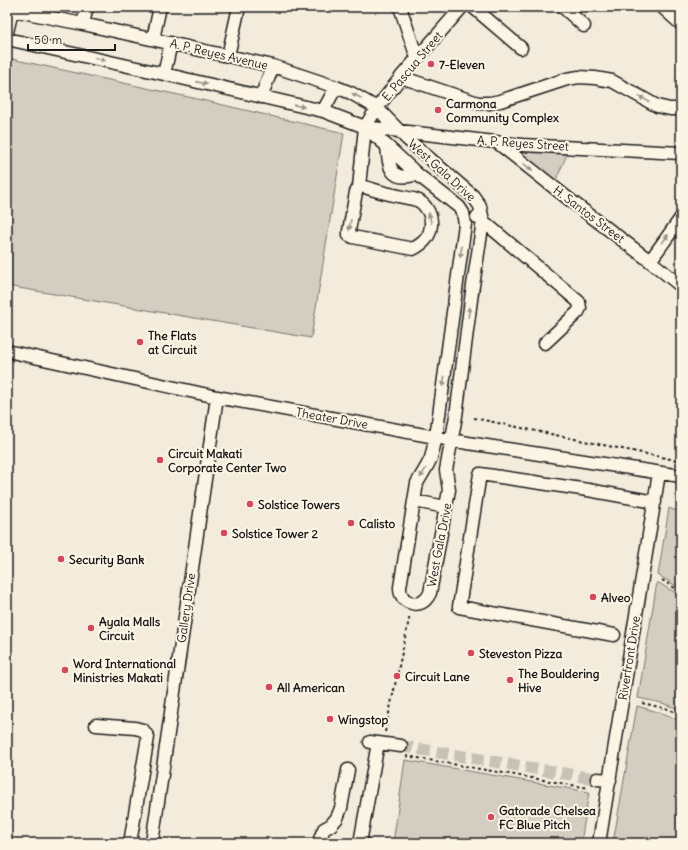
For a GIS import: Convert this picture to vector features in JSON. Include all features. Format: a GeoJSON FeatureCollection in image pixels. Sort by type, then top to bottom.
{"type":"FeatureCollection","features":[{"type":"Feature","properties":{"kind":"street"},"geometry":{"type":"LineString","coordinates":[[83,24],[87,7]]}},
{"type":"Feature","properties":{"kind":"street"},"geometry":{"type":"LineString","coordinates":[[153,39],[160,7]]}},
{"type":"Feature","properties":{"kind":"street"},"geometry":{"type":"LineString","coordinates":[[228,56],[240,7]]}},
{"type":"Feature","properties":{"kind":"street"},"geometry":{"type":"LineString","coordinates":[[400,7],[417,58]]}},
{"type":"Feature","properties":{"kind":"street","name":"E. Pascua Street"},"geometry":{"type":"LineString","coordinates":[[365,127],[377,108],[404,74],[462,7]]}},
{"type":"Feature","properties":{"kind":"street"},"geometry":{"type":"LineString","coordinates":[[473,7],[521,48]]}},
{"type":"Feature","properties":{"kind":"street"},"geometry":{"type":"LineString","coordinates":[[563,7],[584,26]]}},
{"type":"Feature","properties":{"kind":"street"},"geometry":{"type":"LineString","coordinates":[[662,7],[681,24]]}},
{"type":"Feature","properties":{"kind":"street"},"geometry":{"type":"LineString","coordinates":[[7,32],[10,9]]}},
{"type":"Feature","properties":{"kind":"street","name":"A. P. Reyes Avenue"},"geometry":{"type":"LineString","coordinates":[[10,9],[273,66],[351,93],[377,108]]}},
{"type":"Feature","properties":{"kind":"street"},"geometry":{"type":"LineString","coordinates":[[7,38],[323,111],[365,127],[359,187],[356,192],[348,231],[349,235],[413,249],[421,245],[427,238],[431,222],[429,213],[425,206],[418,200],[361,186],[359,187]]}},
{"type":"Feature","properties":{"kind":"street"},"geometry":{"type":"LineString","coordinates":[[164,74],[171,43]]}},
{"type":"Feature","properties":{"kind":"street"},"geometry":{"type":"LineString","coordinates":[[261,97],[273,66]]}},
{"type":"Feature","properties":{"kind":"street"},"geometry":{"type":"LineString","coordinates":[[404,74],[436,89],[478,103],[500,101],[567,79],[579,77],[595,78],[612,81],[657,106],[670,109],[681,109]]}},
{"type":"Feature","properties":{"kind":"street"},"geometry":{"type":"LineString","coordinates":[[323,111],[336,87]]}},
{"type":"Feature","properties":{"kind":"street","name":"West Gala Drive"},"geometry":{"type":"LineString","coordinates":[[365,127],[417,174],[459,207],[463,213],[465,224],[436,437],[431,458],[417,483],[400,587],[401,594],[405,600],[412,604],[419,604],[426,600],[430,593],[449,490],[446,470],[456,416],[466,333],[483,221],[480,206],[472,196],[407,139],[377,108]]}},
{"type":"Feature","properties":{"kind":"street","name":"A. P. Reyes Street"},"geometry":{"type":"LineString","coordinates":[[365,127],[522,145],[681,153]]}},
{"type":"Feature","properties":{"kind":"street","name":"H. Santos Street"},"geometry":{"type":"LineString","coordinates":[[498,143],[681,286]]}},
{"type":"Feature","properties":{"kind":"street"},"geometry":{"type":"LineString","coordinates":[[463,213],[473,215],[483,221],[579,302],[580,308],[578,312],[545,343]]}},
{"type":"Feature","properties":{"kind":"street"},"geometry":{"type":"LineString","coordinates":[[650,261],[681,218]]}},
{"type":"Feature","properties":{"kind":"street"},"geometry":{"type":"LineString","coordinates":[[456,290],[472,292]]}},
{"type":"Feature","properties":{"kind":"street"},"geometry":{"type":"LineString","coordinates":[[450,330],[466,333]]}},
{"type":"Feature","properties":{"kind":"street","name":"Theater Drive"},"geometry":{"type":"LineString","coordinates":[[7,351],[217,397],[452,440],[678,476]]}},
{"type":"Feature","properties":{"kind":"street","name":"Gallery Drive"},"geometry":{"type":"LineString","coordinates":[[152,843],[217,397]]}},
{"type":"Feature","properties":{"kind":"street","name":"Riverfront Drive"},"geometry":{"type":"LineString","coordinates":[[599,843],[659,472]]}},
{"type":"Feature","properties":{"kind":"street"},"geometry":{"type":"LineString","coordinates":[[614,635],[459,607],[480,474],[615,494],[655,502]]}},
{"type":"Feature","properties":{"kind":"street"},"geometry":{"type":"LineString","coordinates":[[414,501],[446,507]]}},
{"type":"Feature","properties":{"kind":"street"},"geometry":{"type":"LineString","coordinates":[[96,725],[144,730],[148,737],[130,843]]}},
{"type":"Feature","properties":{"kind":"street"},"geometry":{"type":"LineString","coordinates":[[360,843],[374,742],[403,751]]}},
{"type":"Feature","properties":{"kind":"street"},"geometry":{"type":"LineString","coordinates":[[319,843],[324,829],[331,826],[337,818],[341,808],[348,770]]}},
{"type":"Feature","properties":{"kind":"street"},"geometry":{"type":"LineString","coordinates":[[595,784],[610,780]]}},
{"type":"Feature","properties":{"kind":"path"},"geometry":{"type":"LineString","coordinates":[[474,418],[680,461],[678,476]]}},
{"type":"Feature","properties":{"kind":"path"},"geometry":{"type":"LineString","coordinates":[[662,580],[681,592]]}},
{"type":"Feature","properties":{"kind":"path"},"geometry":{"type":"LineString","coordinates":[[374,742],[384,736],[412,604]]}},
{"type":"Feature","properties":{"kind":"path"},"geometry":{"type":"LineString","coordinates":[[642,703],[668,709],[681,715]]}},
{"type":"Feature","properties":{"kind":"path"},"geometry":{"type":"LineString","coordinates":[[403,751],[595,784]]}},
{"type":"Feature","properties":{"kind":"shaded area"},"geometry":{"type":"Polygon","coordinates":[[[7,58],[193,98],[344,133],[311,338],[7,286],[7,58]]]}},
{"type":"Feature","properties":{"kind":"shaded area"},"geometry":{"type":"Polygon","coordinates":[[[524,148],[568,152],[556,180],[521,154],[524,148]]]}},
{"type":"Feature","properties":{"kind":"shaded area"},"geometry":{"type":"Polygon","coordinates":[[[669,508],[681,513],[681,589],[658,575],[669,508]]]}},
{"type":"Feature","properties":{"kind":"shaded area"},"geometry":{"type":"Polygon","coordinates":[[[657,582],[681,596],[681,710],[662,703],[638,698],[657,582]]]}},
{"type":"Feature","properties":{"kind":"shaded area"},"geometry":{"type":"Polygon","coordinates":[[[637,706],[665,714],[681,721],[681,843],[613,843],[637,706]]]}},
{"type":"Feature","properties":{"kind":"shaded area","name":"Gatorade Chelsea FC Blue Pitch"},"geometry":{"type":"Polygon","coordinates":[[[405,760],[589,792],[581,843],[393,843],[405,760]]]}},
{"type":"Feature","properties":{"kind":"tunnel"},"geometry":{"type":"LineString","coordinates":[[401,746],[597,779]]}},
{"type":"Feature","properties":{"kind":"place","name":"7-Eleven"},"geometry":{"type":"Point","coordinates":[431,64]}},
{"type":"Feature","properties":{"kind":"place","name":"Carmona Community Complex"},"geometry":{"type":"Point","coordinates":[438,110]}},
{"type":"Feature","properties":{"kind":"place","name":"The Flats at Circuit"},"geometry":{"type":"Point","coordinates":[140,342]}},
{"type":"Feature","properties":{"kind":"place","name":"Circuit Makati Corporate Center Two"},"geometry":{"type":"Point","coordinates":[160,460]}},
{"type":"Feature","properties":{"kind":"place","name":"Solstice Towers"},"geometry":{"type":"Point","coordinates":[250,504]}},
{"type":"Feature","properties":{"kind":"place","name":"Calisto"},"geometry":{"type":"Point","coordinates":[351,523]}},
{"type":"Feature","properties":{"kind":"place","name":"Solstice Tower 2"},"geometry":{"type":"Point","coordinates":[224,533]}},
{"type":"Feature","properties":{"kind":"place","name":"Security Bank"},"geometry":{"type":"Point","coordinates":[61,559]}},
{"type":"Feature","properties":{"kind":"place","name":"Alveo"},"geometry":{"type":"Point","coordinates":[593,597]}},
{"type":"Feature","properties":{"kind":"place","name":"Ayala Malls Circuit"},"geometry":{"type":"Point","coordinates":[91,628]}},
{"type":"Feature","properties":{"kind":"place","name":"Steveston Pizza"},"geometry":{"type":"Point","coordinates":[471,653]}},
{"type":"Feature","properties":{"kind":"place","name":"Word International Ministries Makati"},"geometry":{"type":"Point","coordinates":[65,670]}},
{"type":"Feature","properties":{"kind":"place","name":"Circuit Lane"},"geometry":{"type":"Point","coordinates":[397,676]}},
{"type":"Feature","properties":{"kind":"place","name":"The Bouldering Hive"},"geometry":{"type":"Point","coordinates":[510,680]}},
{"type":"Feature","properties":{"kind":"place","name":"All American"},"geometry":{"type":"Point","coordinates":[269,687]}},
{"type":"Feature","properties":{"kind":"place","name":"Wingstop"},"geometry":{"type":"Point","coordinates":[330,719]}},
{"type":"Feature","properties":{"kind":"place","name":"Gatorade Chelsea FC Blue Pitch"},"geometry":{"type":"Point","coordinates":[491,817]}}]}
